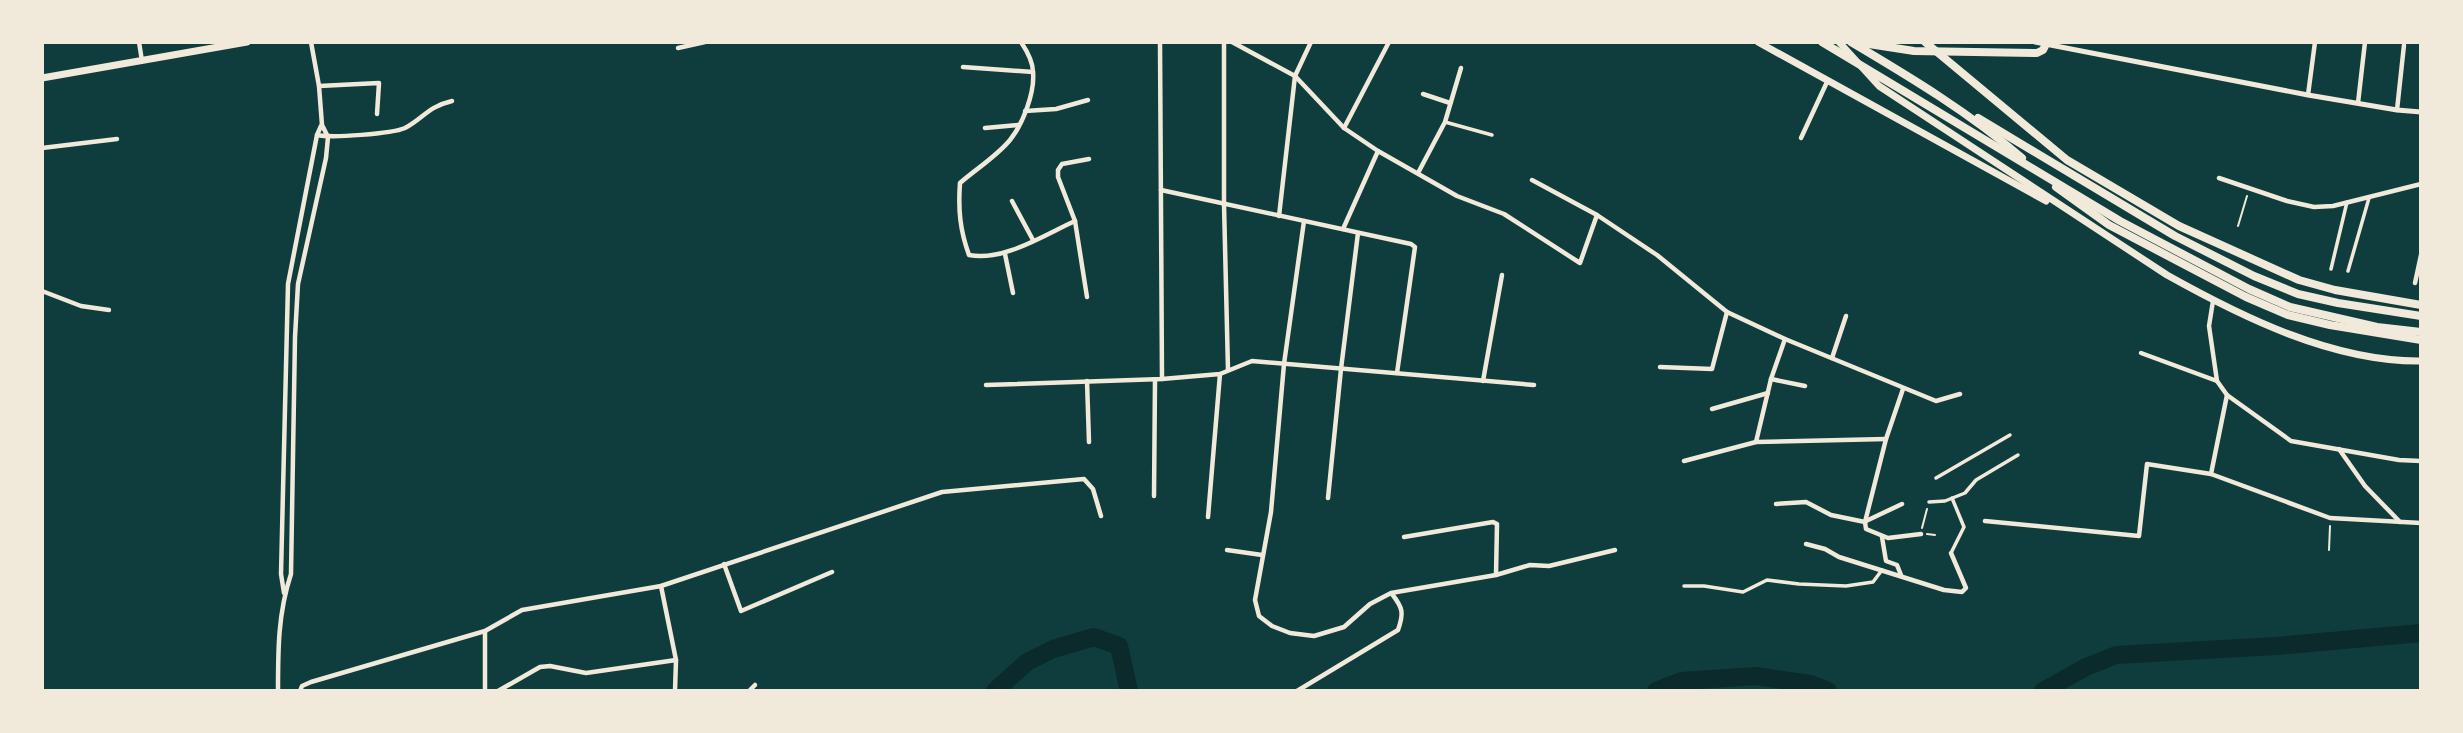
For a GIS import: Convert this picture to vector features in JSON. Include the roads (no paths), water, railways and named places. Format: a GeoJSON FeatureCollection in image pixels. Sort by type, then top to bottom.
{"type":"FeatureCollection","features":[{"type":"Feature","properties":{"kind":"highway"},"geometry":{"type":"LineString","coordinates":[[1822,42],[2120,221],[2249,289],[2290,307],[2377,327],[2421,332]]}},
{"type":"Feature","properties":{"kind":"highway"},"geometry":{"type":"LineString","coordinates":[[1853,42],[1914,51],[2037,53],[2043,50],[2046,44]]}},
{"type":"Feature","properties":{"kind":"highway"},"geometry":{"type":"LineString","coordinates":[[1853,42],[2127,208],[2224,262],[2298,294],[2421,316]]}},
{"type":"Feature","properties":{"kind":"highway"},"geometry":{"type":"LineString","coordinates":[[1853,42],[1978,123],[2070,200],[2164,256],[2288,315],[2421,341]]}},
{"type":"Feature","properties":{"kind":"highway"},"geometry":{"type":"LineString","coordinates":[[1926,43],[2067,160],[2179,226],[2299,280],[2335,290],[2421,305]]}},
{"type":"Feature","properties":{"kind":"main road"},"geometry":{"type":"LineString","coordinates":[[42,78],[247,42]]}},
{"type":"Feature","properties":{"kind":"main road"},"geometry":{"type":"LineString","coordinates":[[1758,42],[2083,220]]}},
{"type":"Feature","properties":{"kind":"main road"},"geometry":{"type":"LineString","coordinates":[[1839,42],[1879,86],[2167,275],[2213,301],[2334,349],[2421,361]]}},
{"type":"Feature","properties":{"kind":"street"},"geometry":{"type":"LineString","coordinates":[[139,42],[142,61]]}},
{"type":"Feature","properties":{"kind":"street"},"geometry":{"type":"LineString","coordinates":[[278,691],[278,630],[284,595],[292,574],[298,284],[326,158],[328,137],[322,125],[312,42]]}},
{"type":"Feature","properties":{"kind":"street"},"geometry":{"type":"LineString","coordinates":[[678,48],[705,42]]}},
{"type":"Feature","properties":{"kind":"street"},"geometry":{"type":"LineString","coordinates":[[1021,42],[1029,54],[1033,72],[1025,111],[1011,139],[960,183],[958,209],[961,234],[969,255],[982,258],[1004,254],[1076,221]]}},
{"type":"Feature","properties":{"kind":"street"},"geometry":{"type":"LineString","coordinates":[[1154,496],[1159,380],[1160,42]]}},
{"type":"Feature","properties":{"kind":"street"},"geometry":{"type":"LineString","coordinates":[[1224,42],[1228,370]]}},
{"type":"Feature","properties":{"kind":"street"},"geometry":{"type":"LineString","coordinates":[[1232,42],[1243,44],[1296,76],[1344,128],[1378,151],[1457,196],[1504,214],[1580,263],[1597,215]]}},
{"type":"Feature","properties":{"kind":"street"},"geometry":{"type":"LineString","coordinates":[[1279,216],[1296,76],[1311,42]]}},
{"type":"Feature","properties":{"kind":"street"},"geometry":{"type":"LineString","coordinates":[[1344,128],[1389,42]]}},
{"type":"Feature","properties":{"kind":"street"},"geometry":{"type":"LineString","coordinates":[[2035,42],[2308,95],[2421,112]]}},
{"type":"Feature","properties":{"kind":"street"},"geometry":{"type":"LineString","coordinates":[[2308,95],[2315,42]]}},
{"type":"Feature","properties":{"kind":"street"},"geometry":{"type":"LineString","coordinates":[[2358,103],[2365,42]]}},
{"type":"Feature","properties":{"kind":"street"},"geometry":{"type":"LineString","coordinates":[[2397,110],[2404,45]]}},
{"type":"Feature","properties":{"kind":"street"},"geometry":{"type":"LineString","coordinates":[[963,67],[1033,72]]}},
{"type":"Feature","properties":{"kind":"street"},"geometry":{"type":"LineString","coordinates":[[1418,173],[1445,121],[1461,68]]}},
{"type":"Feature","properties":{"kind":"street"},"geometry":{"type":"LineString","coordinates":[[1801,138],[1827,82]]}},
{"type":"Feature","properties":{"kind":"street"},"geometry":{"type":"LineString","coordinates":[[319,86],[379,83],[377,114]]}},
{"type":"Feature","properties":{"kind":"street"},"geometry":{"type":"LineString","coordinates":[[1423,94],[1450,103]]}},
{"type":"Feature","properties":{"kind":"street"},"geometry":{"type":"LineString","coordinates":[[1025,111],[1056,109],[1088,100]]}},
{"type":"Feature","properties":{"kind":"street"},"geometry":{"type":"LineString","coordinates":[[317,135],[328,137],[403,129],[435,106],[452,101]]}},
{"type":"Feature","properties":{"kind":"street"},"geometry":{"type":"LineString","coordinates":[[1445,121],[1492,135]]}},
{"type":"Feature","properties":{"kind":"street"},"geometry":{"type":"LineString","coordinates":[[284,595],[281,575],[288,284],[317,135],[322,125]]}},
{"type":"Feature","properties":{"kind":"street"},"geometry":{"type":"LineString","coordinates":[[985,128],[1018,125]]}},
{"type":"Feature","properties":{"kind":"street"},"geometry":{"type":"LineString","coordinates":[[42,148],[117,139]]}},
{"type":"Feature","properties":{"kind":"street"},"geometry":{"type":"LineString","coordinates":[[1343,229],[1378,151]]}},
{"type":"Feature","properties":{"kind":"street"},"geometry":{"type":"LineString","coordinates":[[1087,297],[1076,221],[1058,177],[1058,170],[1062,164],[1089,159]]}},
{"type":"Feature","properties":{"kind":"street"},"geometry":{"type":"LineString","coordinates":[[2220,178],[2314,207],[2421,184]]}},
{"type":"Feature","properties":{"kind":"street"},"geometry":{"type":"LineString","coordinates":[[1532,180],[1597,215],[1657,255],[1727,312],[1785,339],[1937,401],[1960,394]]}},
{"type":"Feature","properties":{"kind":"street"},"geometry":{"type":"LineString","coordinates":[[1161,190],[1415,247],[1397,373]]}},
{"type":"Feature","properties":{"kind":"street"},"geometry":{"type":"LineString","coordinates":[[2348,271],[2370,196]]}},
{"type":"Feature","properties":{"kind":"street"},"geometry":{"type":"LineString","coordinates":[[1012,201],[1033,240]]}},
{"type":"Feature","properties":{"kind":"street"},"geometry":{"type":"LineString","coordinates":[[2331,269],[2347,202]]}},
{"type":"Feature","properties":{"kind":"street"},"geometry":{"type":"LineString","coordinates":[[1304,221],[1284,364],[1271,512],[1255,600],[1259,616],[1272,626],[1290,633],[1314,636],[1344,626],[1370,604],[1391,593],[1496,575],[1530,565],[1549,566],[1615,550]]}},
{"type":"Feature","properties":{"kind":"street"},"geometry":{"type":"LineString","coordinates":[[1328,498],[1359,233]]}},
{"type":"Feature","properties":{"kind":"street"},"geometry":{"type":"LineString","coordinates":[[1004,254],[1013,293]]}},
{"type":"Feature","properties":{"kind":"street"},"geometry":{"type":"LineString","coordinates":[[2415,284],[2421,256]]}},
{"type":"Feature","properties":{"kind":"street"},"geometry":{"type":"LineString","coordinates":[[1483,381],[1502,275]]}},
{"type":"Feature","properties":{"kind":"street"},"geometry":{"type":"LineString","coordinates":[[42,292],[81,306],[109,310]]}},
{"type":"Feature","properties":{"kind":"street"},"geometry":{"type":"LineString","coordinates":[[2213,301],[2209,326],[2217,381],[2227,395],[2291,441],[2421,461]]}},
{"type":"Feature","properties":{"kind":"street"},"geometry":{"type":"LineString","coordinates":[[1660,367],[1712,369],[1727,312]]}},
{"type":"Feature","properties":{"kind":"street"},"geometry":{"type":"LineString","coordinates":[[1832,358],[1846,316]]}},
{"type":"Feature","properties":{"kind":"street"},"geometry":{"type":"LineString","coordinates":[[1756,442],[1771,379],[1785,339]]}},
{"type":"Feature","properties":{"kind":"street"},"geometry":{"type":"LineString","coordinates":[[2141,353],[2217,381]]}},
{"type":"Feature","properties":{"kind":"street"},"geometry":{"type":"LineString","coordinates":[[986,384],[1159,380],[1220,374],[1252,361],[1534,385]]}},
{"type":"Feature","properties":{"kind":"street"},"geometry":{"type":"LineString","coordinates":[[1208,517],[1220,374]]}},
{"type":"Feature","properties":{"kind":"street"},"geometry":{"type":"LineString","coordinates":[[1771,379],[1805,386]]}},
{"type":"Feature","properties":{"kind":"street"},"geometry":{"type":"LineString","coordinates":[[1087,381],[1089,442]]}},
{"type":"Feature","properties":{"kind":"street"},"geometry":{"type":"LineString","coordinates":[[1903,389],[1886,439],[1865,522],[1866,529],[1882,537],[1921,534]]}},
{"type":"Feature","properties":{"kind":"street"},"geometry":{"type":"LineString","coordinates":[[1712,409],[1768,393]]}},
{"type":"Feature","properties":{"kind":"street"},"geometry":{"type":"LineString","coordinates":[[2211,474],[2227,395]]}},
{"type":"Feature","properties":{"kind":"street"},"geometry":{"type":"LineString","coordinates":[[1936,478],[2010,435]]}},
{"type":"Feature","properties":{"kind":"street"},"geometry":{"type":"LineString","coordinates":[[1684,461],[1756,442],[1886,439]]}},
{"type":"Feature","properties":{"kind":"street"},"geometry":{"type":"LineString","coordinates":[[2339,449],[2365,485],[2401,523]]}},
{"type":"Feature","properties":{"kind":"street"},"geometry":{"type":"LineString","coordinates":[[1929,502],[1944,501],[1965,493],[1976,480],[2018,455]]}},
{"type":"Feature","properties":{"kind":"street"},"geometry":{"type":"LineString","coordinates":[[1985,521],[2138,536],[2147,464],[2211,474],[2330,518],[2421,523]]}},
{"type":"Feature","properties":{"kind":"street"},"geometry":{"type":"LineString","coordinates":[[300,691],[302,686],[312,682],[485,631],[522,610],[661,586],[942,492],[1084,479],[1093,489],[1101,516]]}},
{"type":"Feature","properties":{"kind":"street"},"geometry":{"type":"LineString","coordinates":[[1806,544],[1944,590],[1962,592],[1966,589],[1951,553],[1964,527],[1952,498]]}},
{"type":"Feature","properties":{"kind":"street"},"geometry":{"type":"LineString","coordinates":[[1776,504],[1806,502],[1831,514],[1865,522],[1902,504]]}},
{"type":"Feature","properties":{"kind":"street"},"geometry":{"type":"LineString","coordinates":[[1404,537],[1493,522],[1497,524],[1496,575]]}},
{"type":"Feature","properties":{"kind":"street"},"geometry":{"type":"LineString","coordinates":[[1882,537],[1886,561],[1897,565],[1901,576]]}},
{"type":"Feature","properties":{"kind":"street"},"geometry":{"type":"LineString","coordinates":[[1227,550],[1262,555]]}},
{"type":"Feature","properties":{"kind":"street"},"geometry":{"type":"LineString","coordinates":[[724,564],[741,611],[832,572]]}},
{"type":"Feature","properties":{"kind":"street"},"geometry":{"type":"LineString","coordinates":[[1684,586],[1742,592],[1767,580],[1846,586],[1872,582],[1882,570]]}},
{"type":"Feature","properties":{"kind":"street"},"geometry":{"type":"LineString","coordinates":[[661,586],[676,660],[676,691]]}},
{"type":"Feature","properties":{"kind":"street"},"geometry":{"type":"LineString","coordinates":[[1297,691],[1398,630],[1403,615],[1402,607],[1391,593]]}},
{"type":"Feature","properties":{"kind":"street"},"geometry":{"type":"LineString","coordinates":[[485,631],[485,691]]}},
{"type":"Feature","properties":{"kind":"street"},"geometry":{"type":"LineString","coordinates":[[498,691],[540,667],[550,666],[586,673],[676,660]]}},
{"type":"Feature","properties":{"kind":"street"},"geometry":{"type":"LineString","coordinates":[[749,691],[755,685]]}},
{"type":"Feature","properties":{"kind":"waterway"},"geometry":{"type":"LineString","coordinates":[[2043,691],[2086,667],[2116,655],[2276,646],[2421,633]]}},
{"type":"Feature","properties":{"kind":"waterway"},"geometry":{"type":"LineString","coordinates":[[995,691],[1027,662],[1053,649],[1094,637],[1119,646],[1129,691]]}},
{"type":"Feature","properties":{"kind":"waterway"},"geometry":{"type":"LineString","coordinates":[[1656,691],[1682,681],[1756,676],[1810,684],[1828,691]]}}]}
